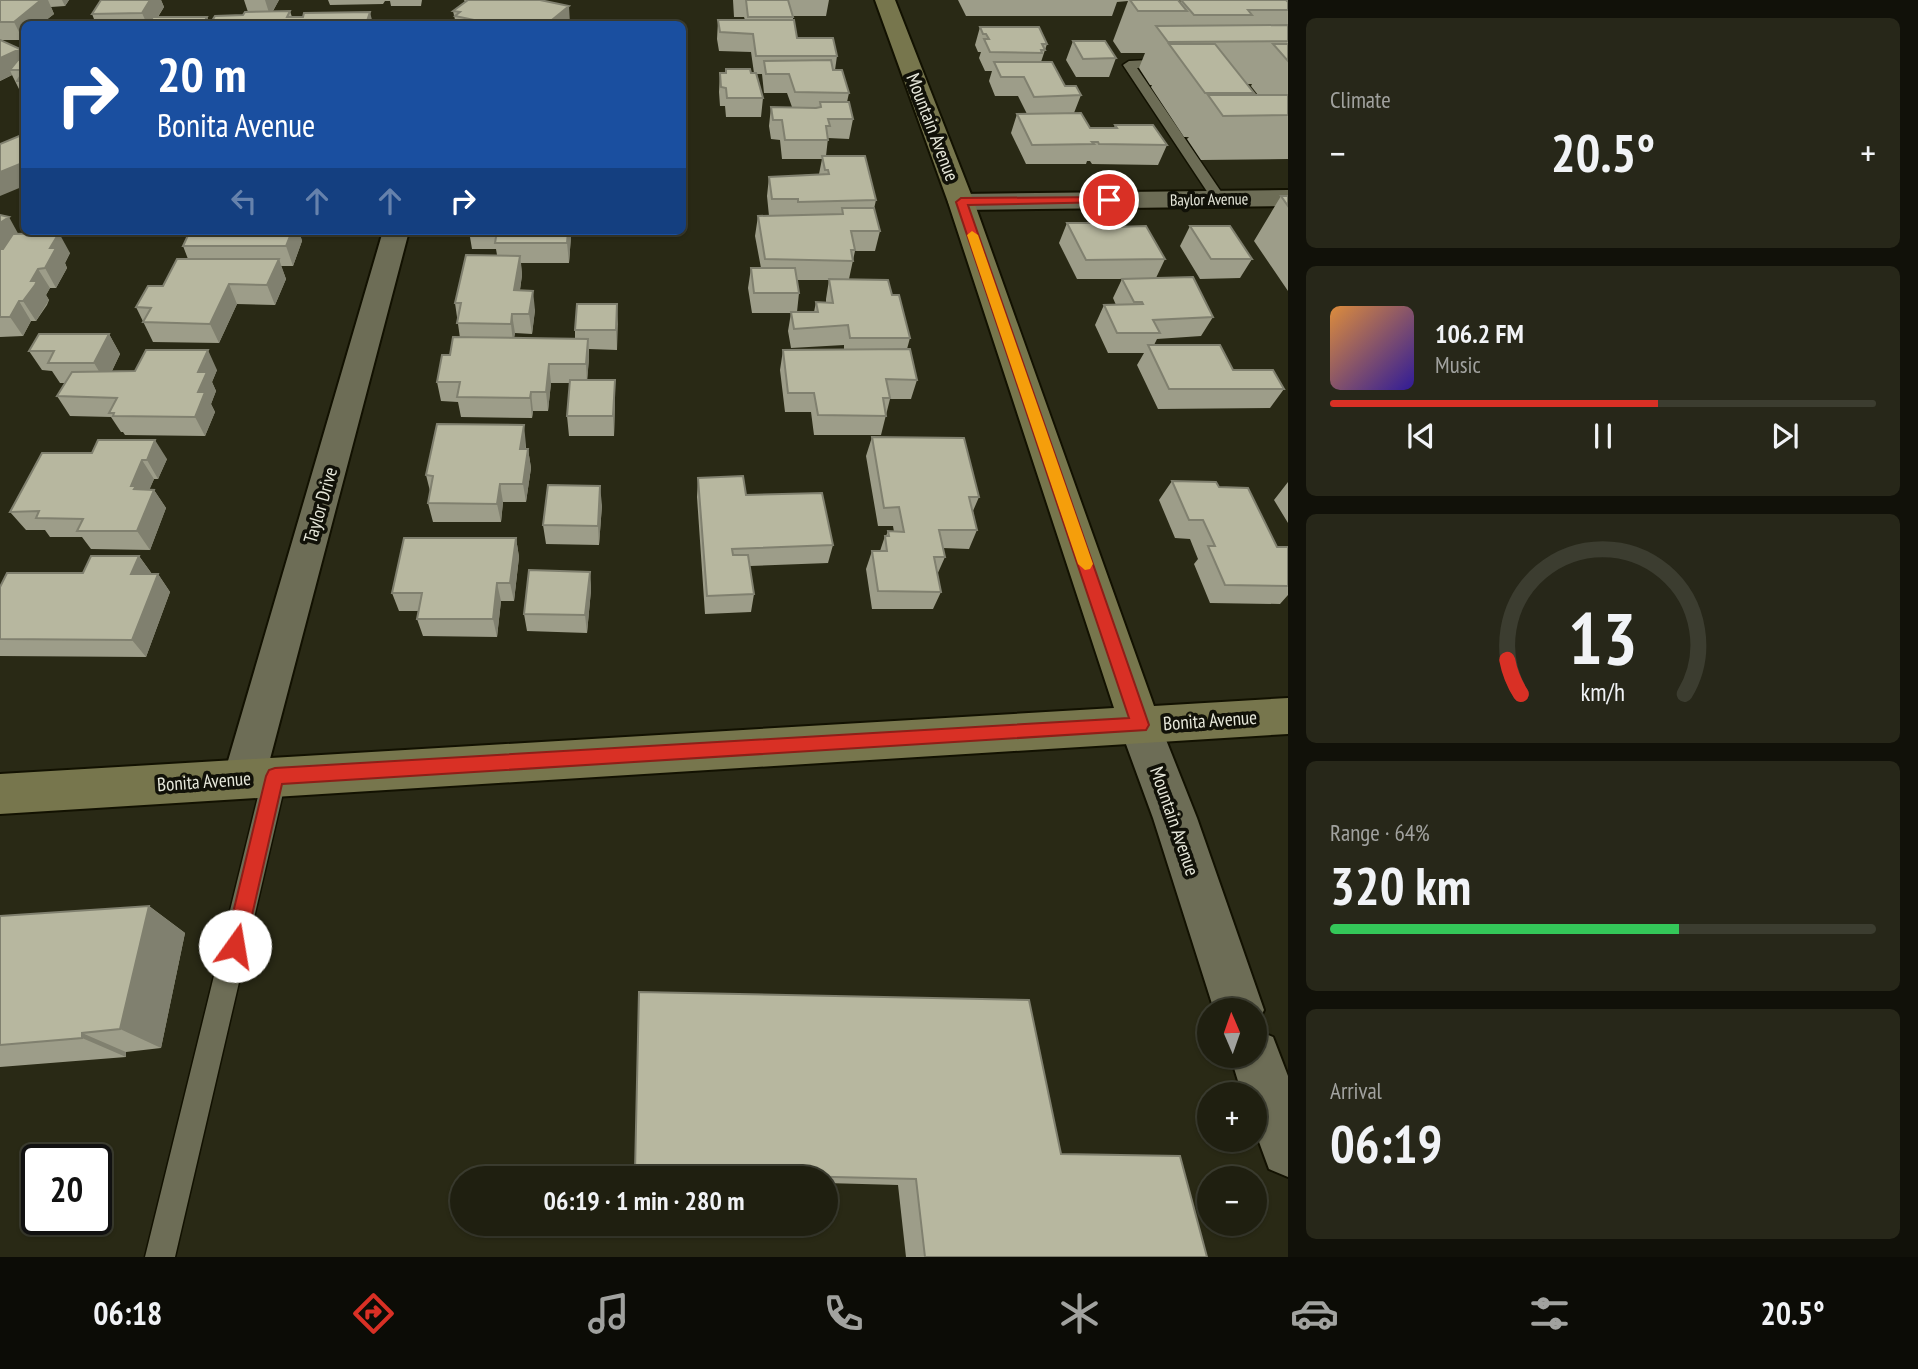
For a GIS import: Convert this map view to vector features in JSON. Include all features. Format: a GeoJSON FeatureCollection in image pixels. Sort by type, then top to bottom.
{"type":"FeatureCollection","features":[{"type":"Feature","properties":{"kind":"main road","name":"Mountain Avenue"},"geometry":{"type":"LineString","coordinates":[[885,0],[961,202],[1140,725]]}},
{"type":"Feature","properties":{"kind":"main road","name":"Bonita Avenue"},"geometry":{"type":"LineString","coordinates":[[0,794],[1288,716]]}},
{"type":"Feature","properties":{"kind":"street","name":"Baylor Avenue"},"geometry":{"type":"LineString","coordinates":[[961,202],[1288,198]]}},
{"type":"Feature","properties":{"kind":"street","name":"Taylor Drive"},"geometry":{"type":"LineString","coordinates":[[260,777],[396,235]]}},
{"type":"Feature","properties":{"kind":"street","name":"Mountain Avenue"},"geometry":{"type":"LineString","coordinates":[[1140,725],[1175,818],[1236,998]]}},
{"type":"Feature","properties":{"kind":"street"},"geometry":{"type":"LineString","coordinates":[[1260,1068],[1288,1150]]}},
{"type":"Feature","properties":{"kind":"lane"},"geometry":{"type":"LineString","coordinates":[[1177,62],[1129,65],[1219,199]]}},
{"type":"Feature","properties":{"kind":"lane"},"geometry":{"type":"LineString","coordinates":[[160,1257],[260,777]]}},
{"type":"Feature","properties":{"kind":"building"},"geometry":{"type":"Polygon","coordinates":[[[0,0],[41,0],[14,22],[0,22],[0,0]]]}},
{"type":"Feature","properties":{"kind":"building"},"geometry":{"type":"Polygon","coordinates":[[[101,0],[150,0],[142,13],[92,14],[101,0]]]}},
{"type":"Feature","properties":{"kind":"building"},"geometry":{"type":"Polygon","coordinates":[[[468,0],[540,0],[569,6],[551,21],[479,21],[455,16],[460,12],[453,11],[468,0]]]}},
{"type":"Feature","properties":{"kind":"building"},"geometry":{"type":"Polygon","coordinates":[[[746,0],[788,0],[793,17],[748,17],[746,0]]]}},
{"type":"Feature","properties":{"kind":"building"},"geometry":{"type":"Polygon","coordinates":[[[1130,0],[1178,0],[1187,11],[1138,11],[1130,0]]]}},
{"type":"Feature","properties":{"kind":"building"},"geometry":{"type":"Polygon","coordinates":[[[1181,0],[1286,0],[1288,10],[1248,10],[1252,15],[1194,15],[1181,0]]]}},
{"type":"Feature","properties":{"kind":"building"},"geometry":{"type":"Polygon","coordinates":[[[290,11],[287,17],[303,17],[304,13],[370,12],[367,21],[212,21],[215,16],[243,15],[245,12],[290,11]]]}},
{"type":"Feature","properties":{"kind":"building"},"geometry":{"type":"Polygon","coordinates":[[[153,17],[207,17],[205,21],[150,21],[153,17]]]}},
{"type":"Feature","properties":{"kind":"building"},"geometry":{"type":"Polygon","coordinates":[[[718,20],[794,20],[797,38],[833,38],[837,56],[756,56],[753,34],[720,32],[718,20]]]}},
{"type":"Feature","properties":{"kind":"building"},"geometry":{"type":"Polygon","coordinates":[[[1288,25],[1288,41],[1168,42],[1156,26],[1288,25]]]}},
{"type":"Feature","properties":{"kind":"building"},"geometry":{"type":"Polygon","coordinates":[[[980,27],[1039,27],[1047,44],[1042,44],[1045,50],[1041,50],[1042,53],[990,52],[984,39],[989,39],[980,27]]]}},
{"type":"Feature","properties":{"kind":"building"},"geometry":{"type":"Polygon","coordinates":[[[0,40],[20,49],[0,58],[0,40]]]}},
{"type":"Feature","properties":{"kind":"building"},"geometry":{"type":"Polygon","coordinates":[[[1073,41],[1105,41],[1116,58],[1083,59],[1073,41]]]}},
{"type":"Feature","properties":{"kind":"building"},"geometry":{"type":"Polygon","coordinates":[[[1169,44],[1215,44],[1254,93],[1205,93],[1169,44]]]}},
{"type":"Feature","properties":{"kind":"building"},"geometry":{"type":"Polygon","coordinates":[[[1273,44],[1288,44],[1288,61],[1273,44]]]}},
{"type":"Feature","properties":{"kind":"building"},"geometry":{"type":"Polygon","coordinates":[[[18,60],[21,60],[21,70],[10,70],[18,60]]]}},
{"type":"Feature","properties":{"kind":"building"},"geometry":{"type":"Polygon","coordinates":[[[831,60],[833,70],[842,70],[849,93],[795,92],[789,74],[766,74],[764,61],[831,60]]]}},
{"type":"Feature","properties":{"kind":"building"},"geometry":{"type":"Polygon","coordinates":[[[994,62],[1052,62],[1065,86],[1076,86],[1081,95],[1034,97],[1024,77],[1001,77],[994,62]]]}},
{"type":"Feature","properties":{"kind":"building"},"geometry":{"type":"Polygon","coordinates":[[[726,69],[750,69],[751,73],[756,73],[763,98],[727,98],[726,88],[721,87],[720,73],[726,73],[726,69]]]}},
{"type":"Feature","properties":{"kind":"building"},"geometry":{"type":"Polygon","coordinates":[[[1208,95],[1288,95],[1288,115],[1223,116],[1208,95]]]}},
{"type":"Feature","properties":{"kind":"building"},"geometry":{"type":"Polygon","coordinates":[[[820,102],[849,102],[853,119],[828,119],[828,140],[785,140],[782,120],[773,120],[771,107],[816,108],[821,107],[820,102]]]}},
{"type":"Feature","properties":{"kind":"building"},"geometry":{"type":"Polygon","coordinates":[[[1081,113],[1090,128],[1153,125],[1167,145],[1092,142],[1094,144],[1032,145],[1017,114],[1081,113]]]}},
{"type":"Feature","properties":{"kind":"building"},"geometry":{"type":"Polygon","coordinates":[[[21,135],[21,165],[0,172],[0,144],[21,135]]]}},
{"type":"Feature","properties":{"kind":"building"},"geometry":{"type":"Polygon","coordinates":[[[822,156],[865,156],[876,200],[798,202],[798,199],[772,199],[769,177],[829,174],[828,170],[825,170],[822,156]]]}},
{"type":"Feature","properties":{"kind":"building"},"geometry":{"type":"Polygon","coordinates":[[[1281,196],[1288,196],[1288,206],[1281,196]]]}},
{"type":"Feature","properties":{"kind":"building"},"geometry":{"type":"Polygon","coordinates":[[[842,208],[874,208],[880,231],[851,231],[855,250],[851,250],[853,261],[765,259],[758,216],[843,214],[842,208]]]}},
{"type":"Feature","properties":{"kind":"building"},"geometry":{"type":"Polygon","coordinates":[[[0,215],[9,217],[0,223],[0,215]]]}},
{"type":"Feature","properties":{"kind":"building"},"geometry":{"type":"Polygon","coordinates":[[[1067,223],[1112,223],[1115,227],[1146,226],[1165,259],[1086,260],[1067,223]]]}},
{"type":"Feature","properties":{"kind":"building"},"geometry":{"type":"Polygon","coordinates":[[[1190,226],[1230,226],[1252,259],[1211,259],[1190,226]]]}},
{"type":"Feature","properties":{"kind":"building"},"geometry":{"type":"Polygon","coordinates":[[[13,234],[58,235],[50,248],[56,248],[45,268],[38,269],[31,281],[37,281],[35,285],[23,301],[19,301],[10,317],[0,317],[0,249],[3,249],[13,234]]]}},
{"type":"Feature","properties":{"kind":"building"},"geometry":{"type":"Polygon","coordinates":[[[188,235],[290,235],[286,246],[183,246],[188,235]]]}},
{"type":"Feature","properties":{"kind":"building"},"geometry":{"type":"Polygon","coordinates":[[[496,235],[568,235],[567,243],[495,243],[496,235]]]}},
{"type":"Feature","properties":{"kind":"building"},"geometry":{"type":"Polygon","coordinates":[[[466,255],[520,256],[514,290],[533,291],[529,314],[512,314],[511,324],[457,323],[461,303],[455,303],[466,255]]]}},
{"type":"Feature","properties":{"kind":"building"},"geometry":{"type":"Polygon","coordinates":[[[177,259],[279,259],[267,285],[229,284],[210,324],[143,322],[151,308],[136,307],[148,286],[163,286],[177,259]]]}},
{"type":"Feature","properties":{"kind":"building"},"geometry":{"type":"Polygon","coordinates":[[[751,268],[795,268],[799,293],[754,293],[751,268]]]}},
{"type":"Feature","properties":{"kind":"building"},"geometry":{"type":"Polygon","coordinates":[[[1193,277],[1213,317],[1153,320],[1160,333],[1117,333],[1104,305],[1143,304],[1134,302],[1122,279],[1193,277]]]}},
{"type":"Feature","properties":{"kind":"building"},"geometry":{"type":"Polygon","coordinates":[[[829,279],[888,280],[892,295],[899,295],[910,338],[850,338],[848,325],[794,329],[791,312],[818,312],[816,302],[833,303],[829,279]]]}},
{"type":"Feature","properties":{"kind":"building"},"geometry":{"type":"Polygon","coordinates":[[[577,304],[617,304],[616,330],[575,330],[577,304]]]}},
{"type":"Feature","properties":{"kind":"building"},"geometry":{"type":"Polygon","coordinates":[[[39,334],[109,334],[94,363],[48,363],[54,351],[29,351],[39,334]]]}},
{"type":"Feature","properties":{"kind":"building"},"geometry":{"type":"Polygon","coordinates":[[[453,337],[588,339],[586,364],[549,364],[546,392],[531,392],[530,398],[457,397],[460,382],[437,382],[442,355],[450,355],[453,337]]]}},
{"type":"Feature","properties":{"kind":"building"},"geometry":{"type":"Polygon","coordinates":[[[1148,345],[1220,345],[1233,370],[1273,370],[1284,389],[1169,389],[1148,345]]]}},
{"type":"Feature","properties":{"kind":"building"},"geometry":{"type":"Polygon","coordinates":[[[910,349],[917,380],[886,379],[890,398],[883,398],[886,416],[818,415],[814,393],[788,393],[783,350],[910,349]]]}},
{"type":"Feature","properties":{"kind":"building"},"geometry":{"type":"Polygon","coordinates":[[[146,350],[208,350],[198,372],[207,372],[198,392],[205,392],[195,417],[113,416],[114,413],[109,413],[117,398],[57,396],[72,372],[135,371],[146,350]]]}},
{"type":"Feature","properties":{"kind":"building"},"geometry":{"type":"Polygon","coordinates":[[[570,380],[615,380],[613,416],[567,416],[570,380]]]}},
{"type":"Feature","properties":{"kind":"building"},"geometry":{"type":"Polygon","coordinates":[[[437,424],[524,425],[520,449],[528,449],[523,484],[500,484],[497,504],[428,503],[433,476],[426,475],[437,424]]]}},
{"type":"Feature","properties":{"kind":"building"},"geometry":{"type":"Polygon","coordinates":[[[872,437],[964,438],[979,497],[969,497],[977,530],[939,530],[945,557],[934,557],[941,592],[878,591],[872,551],[887,551],[885,536],[889,536],[888,531],[904,532],[899,507],[884,508],[872,437]]]}},
{"type":"Feature","properties":{"kind":"building"},"geometry":{"type":"Polygon","coordinates":[[[98,440],[155,440],[147,460],[142,460],[131,486],[136,486],[134,489],[154,490],[137,531],[77,531],[83,519],[36,518],[39,511],[10,512],[42,453],[92,453],[98,440]]]}},
{"type":"Feature","properties":{"kind":"building"},"geometry":{"type":"Polygon","coordinates":[[[743,476],[746,495],[822,493],[833,545],[732,549],[733,555],[748,555],[754,594],[707,596],[698,478],[743,476]]]}},
{"type":"Feature","properties":{"kind":"building"},"geometry":{"type":"Polygon","coordinates":[[[1172,481],[1216,482],[1219,487],[1248,488],[1277,547],[1288,547],[1288,586],[1225,585],[1208,546],[1215,546],[1203,520],[1189,520],[1172,481]]]}},
{"type":"Feature","properties":{"kind":"building"},"geometry":{"type":"Polygon","coordinates":[[[548,485],[600,486],[598,526],[543,525],[548,485]]]}},
{"type":"Feature","properties":{"kind":"building"},"geometry":{"type":"Polygon","coordinates":[[[404,538],[516,538],[510,583],[497,583],[493,619],[417,619],[422,593],[392,593],[404,538]]]}},
{"type":"Feature","properties":{"kind":"building"},"geometry":{"type":"Polygon","coordinates":[[[91,556],[139,556],[131,574],[158,574],[132,640],[0,639],[0,587],[7,573],[83,573],[91,556]]]}},
{"type":"Feature","properties":{"kind":"building"},"geometry":{"type":"Polygon","coordinates":[[[529,570],[590,572],[585,615],[524,614],[529,570]]]}},
{"type":"Feature","properties":{"kind":"building"},"geometry":{"type":"Polygon","coordinates":[[[149,906],[120,1029],[82,1033],[82,1038],[0,1045],[0,916],[149,906]]]}},
{"type":"Feature","properties":{"kind":"building"},"geometry":{"type":"Polygon","coordinates":[[[639,992],[1029,1000],[1061,1154],[1180,1156],[1197,1220],[1197,1236],[1201,1236],[1207,1257],[925,1257],[916,1179],[838,1177],[838,1166],[635,1166],[639,992]]]}},
{"type":"Feature","properties":{"kind":"slow traffic"},"geometry":{"type":"LineString","coordinates":[[972,235],[1085,564]]}},
{"type":"Feature","properties":{"kind":"route"},"geometry":{"type":"LineString","coordinates":[[235,946],[275,776],[1140,725],[961,202],[1109,200]]}}]}
